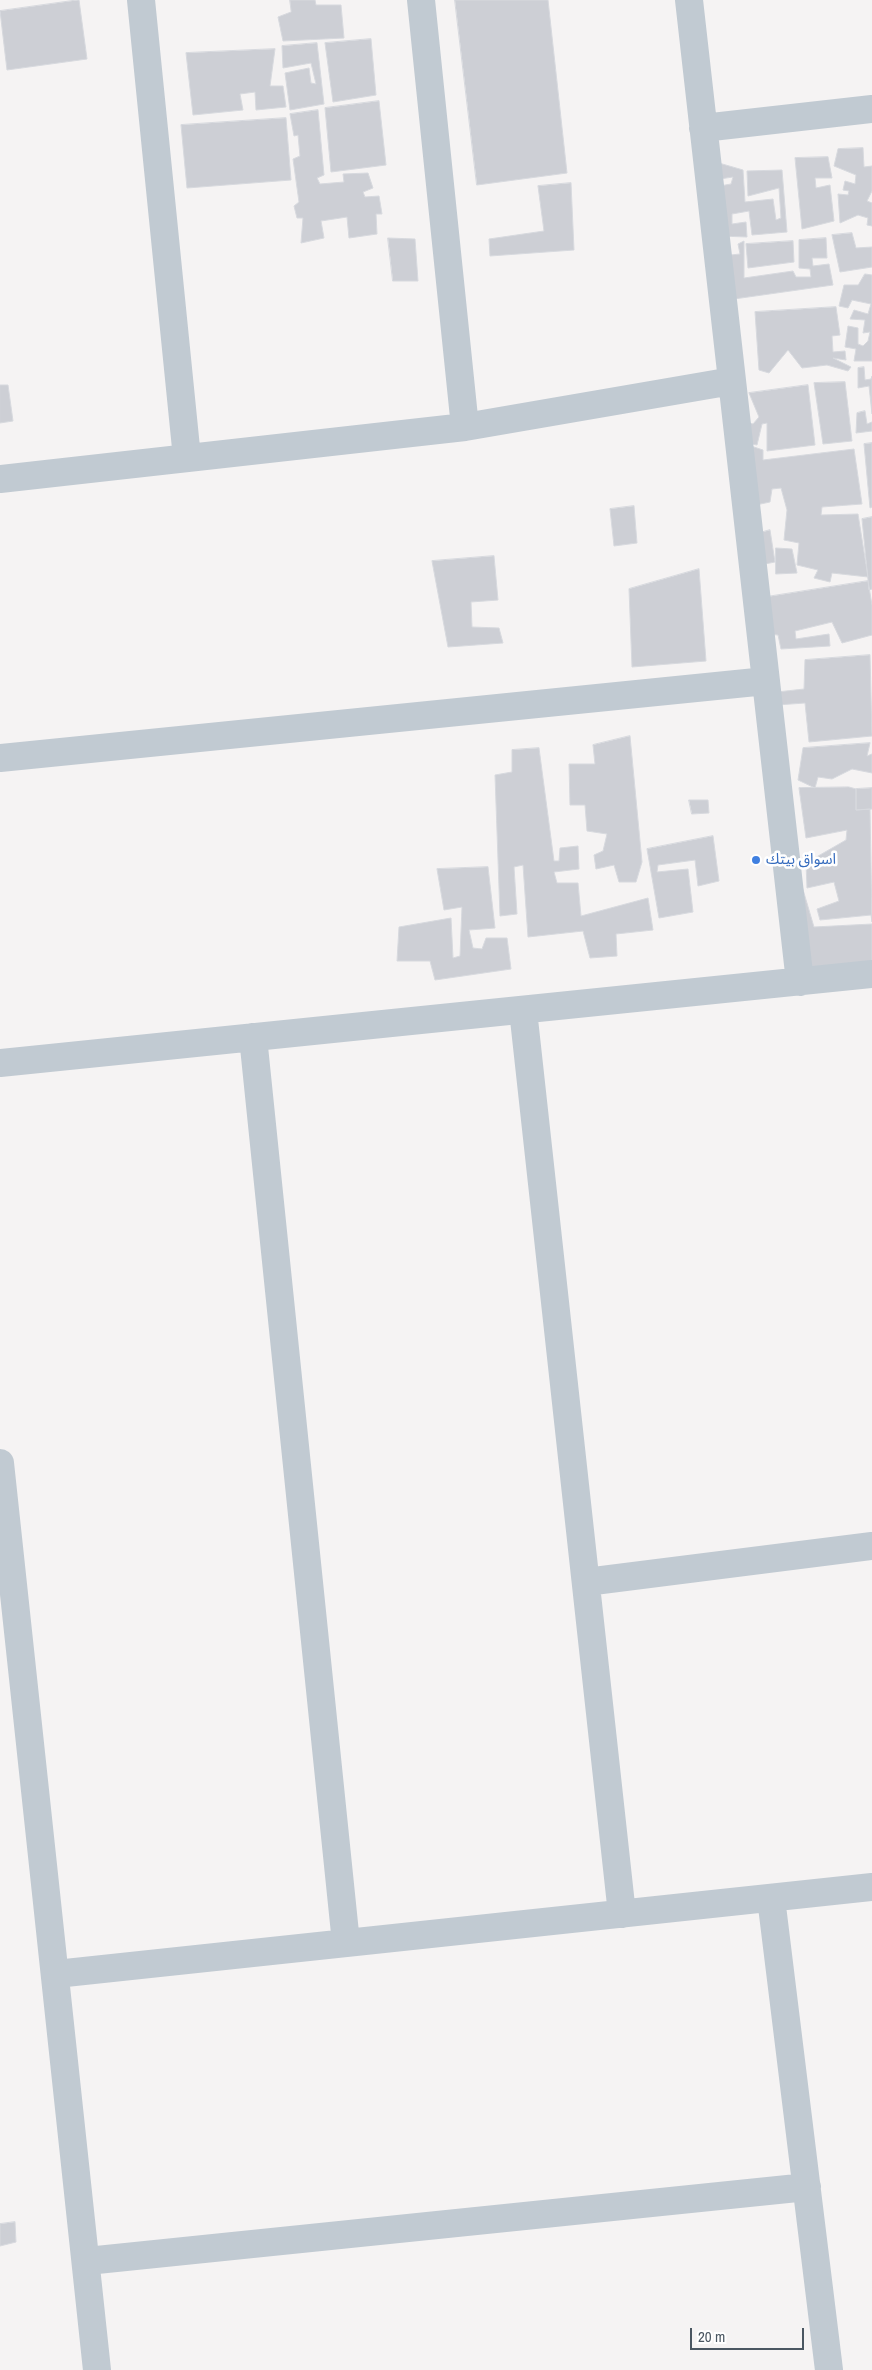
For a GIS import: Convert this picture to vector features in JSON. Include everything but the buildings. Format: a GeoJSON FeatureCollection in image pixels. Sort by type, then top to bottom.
{"type":"FeatureCollection","features":[{"type":"Feature","properties":{"kind":"street"},"geometry":{"type":"LineString","coordinates":[[141,0],[187,458]]}},
{"type":"Feature","properties":{"kind":"street"},"geometry":{"type":"LineString","coordinates":[[421,0],[465,427]]}},
{"type":"Feature","properties":{"kind":"street"},"geometry":{"type":"LineString","coordinates":[[689,0],[800,982]]}},
{"type":"Feature","properties":{"kind":"street"},"geometry":{"type":"LineString","coordinates":[[704,128],[872,109]]}},
{"type":"Feature","properties":{"kind":"street"},"geometry":{"type":"LineString","coordinates":[[0,479],[465,427],[732,381]]}},
{"type":"Feature","properties":{"kind":"street"},"geometry":{"type":"LineString","coordinates":[[0,758],[766,681]]}},
{"type":"Feature","properties":{"kind":"street"},"geometry":{"type":"LineString","coordinates":[[0,1062],[872,974]]}},
{"type":"Feature","properties":{"kind":"street"},"geometry":{"type":"LineString","coordinates":[[523,1010],[622,1914]]}},
{"type":"Feature","properties":{"kind":"street"},"geometry":{"type":"LineString","coordinates":[[253,1037],[346,1943]]}},
{"type":"Feature","properties":{"kind":"street"},"geometry":{"type":"LineString","coordinates":[[0,1463],[87,2261],[97,2370]]}},
{"type":"Feature","properties":{"kind":"street"},"geometry":{"type":"LineString","coordinates":[[586,1582],[872,1546]]}},
{"type":"Feature","properties":{"kind":"street"},"geometry":{"type":"LineString","coordinates":[[56,1974],[872,1887]]}},
{"type":"Feature","properties":{"kind":"street"},"geometry":{"type":"LineString","coordinates":[[770,1898],[830,2370]]}},
{"type":"Feature","properties":{"kind":"street"},"geometry":{"type":"LineString","coordinates":[[87,2261],[807,2187]]}},
{"type":"Feature","properties":{"kind":"place","name":"اسواق بيتك"},"geometry":{"type":"Point","coordinates":[756,860]}}]}
